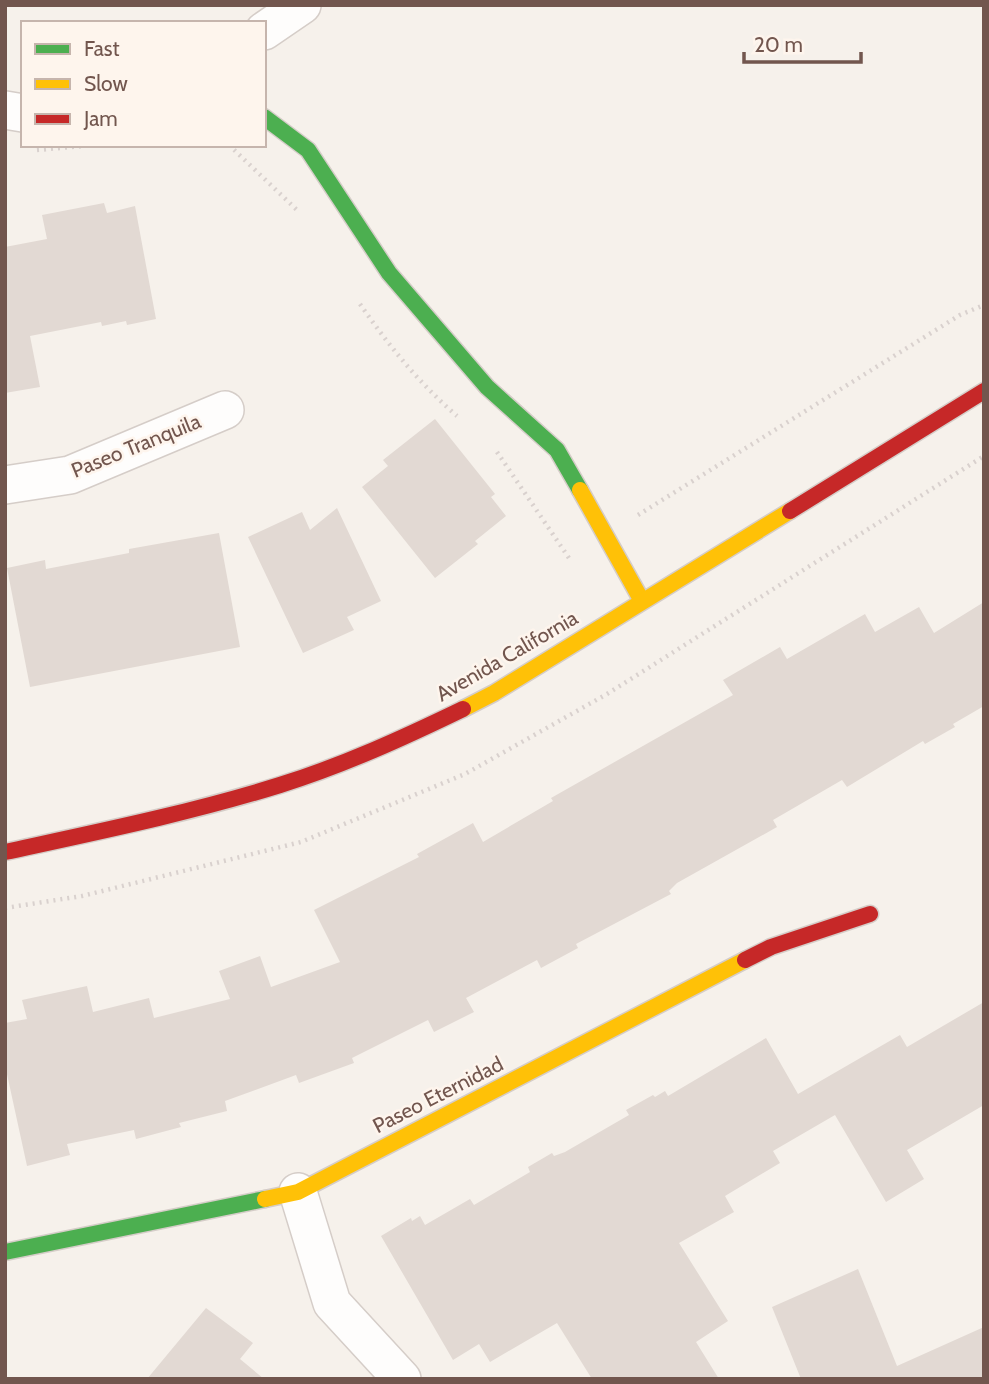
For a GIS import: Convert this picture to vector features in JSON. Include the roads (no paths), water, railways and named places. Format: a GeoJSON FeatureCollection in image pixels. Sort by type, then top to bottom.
{"type":"FeatureCollection","features":[{"type":"Feature","properties":{"kind":"street"},"geometry":{"type":"LineString","coordinates":[[266,29],[302,5]]}},
{"type":"Feature","properties":{"kind":"street"},"geometry":{"type":"LineString","coordinates":[[266,118],[308,150],[389,273],[486,387],[557,450],[642,601]]}},
{"type":"Feature","properties":{"kind":"street","name":"Avenida California"},"geometry":{"type":"LineString","coordinates":[[5,852],[163,817],[281,785],[389,745],[494,693],[984,391]]}},
{"type":"Feature","properties":{"kind":"street","name":"Paseo Tranquila"},"geometry":{"type":"LineString","coordinates":[[5,485],[70,475],[225,410]]}},
{"type":"Feature","properties":{"kind":"street","name":"Paseo Eternidad"},"geometry":{"type":"LineString","coordinates":[[5,1252],[298,1192],[771,947],[870,914]]}},
{"type":"Feature","properties":{"kind":"street"},"geometry":{"type":"LineString","coordinates":[[298,1192],[332,1303],[402,1379]]}}]}
